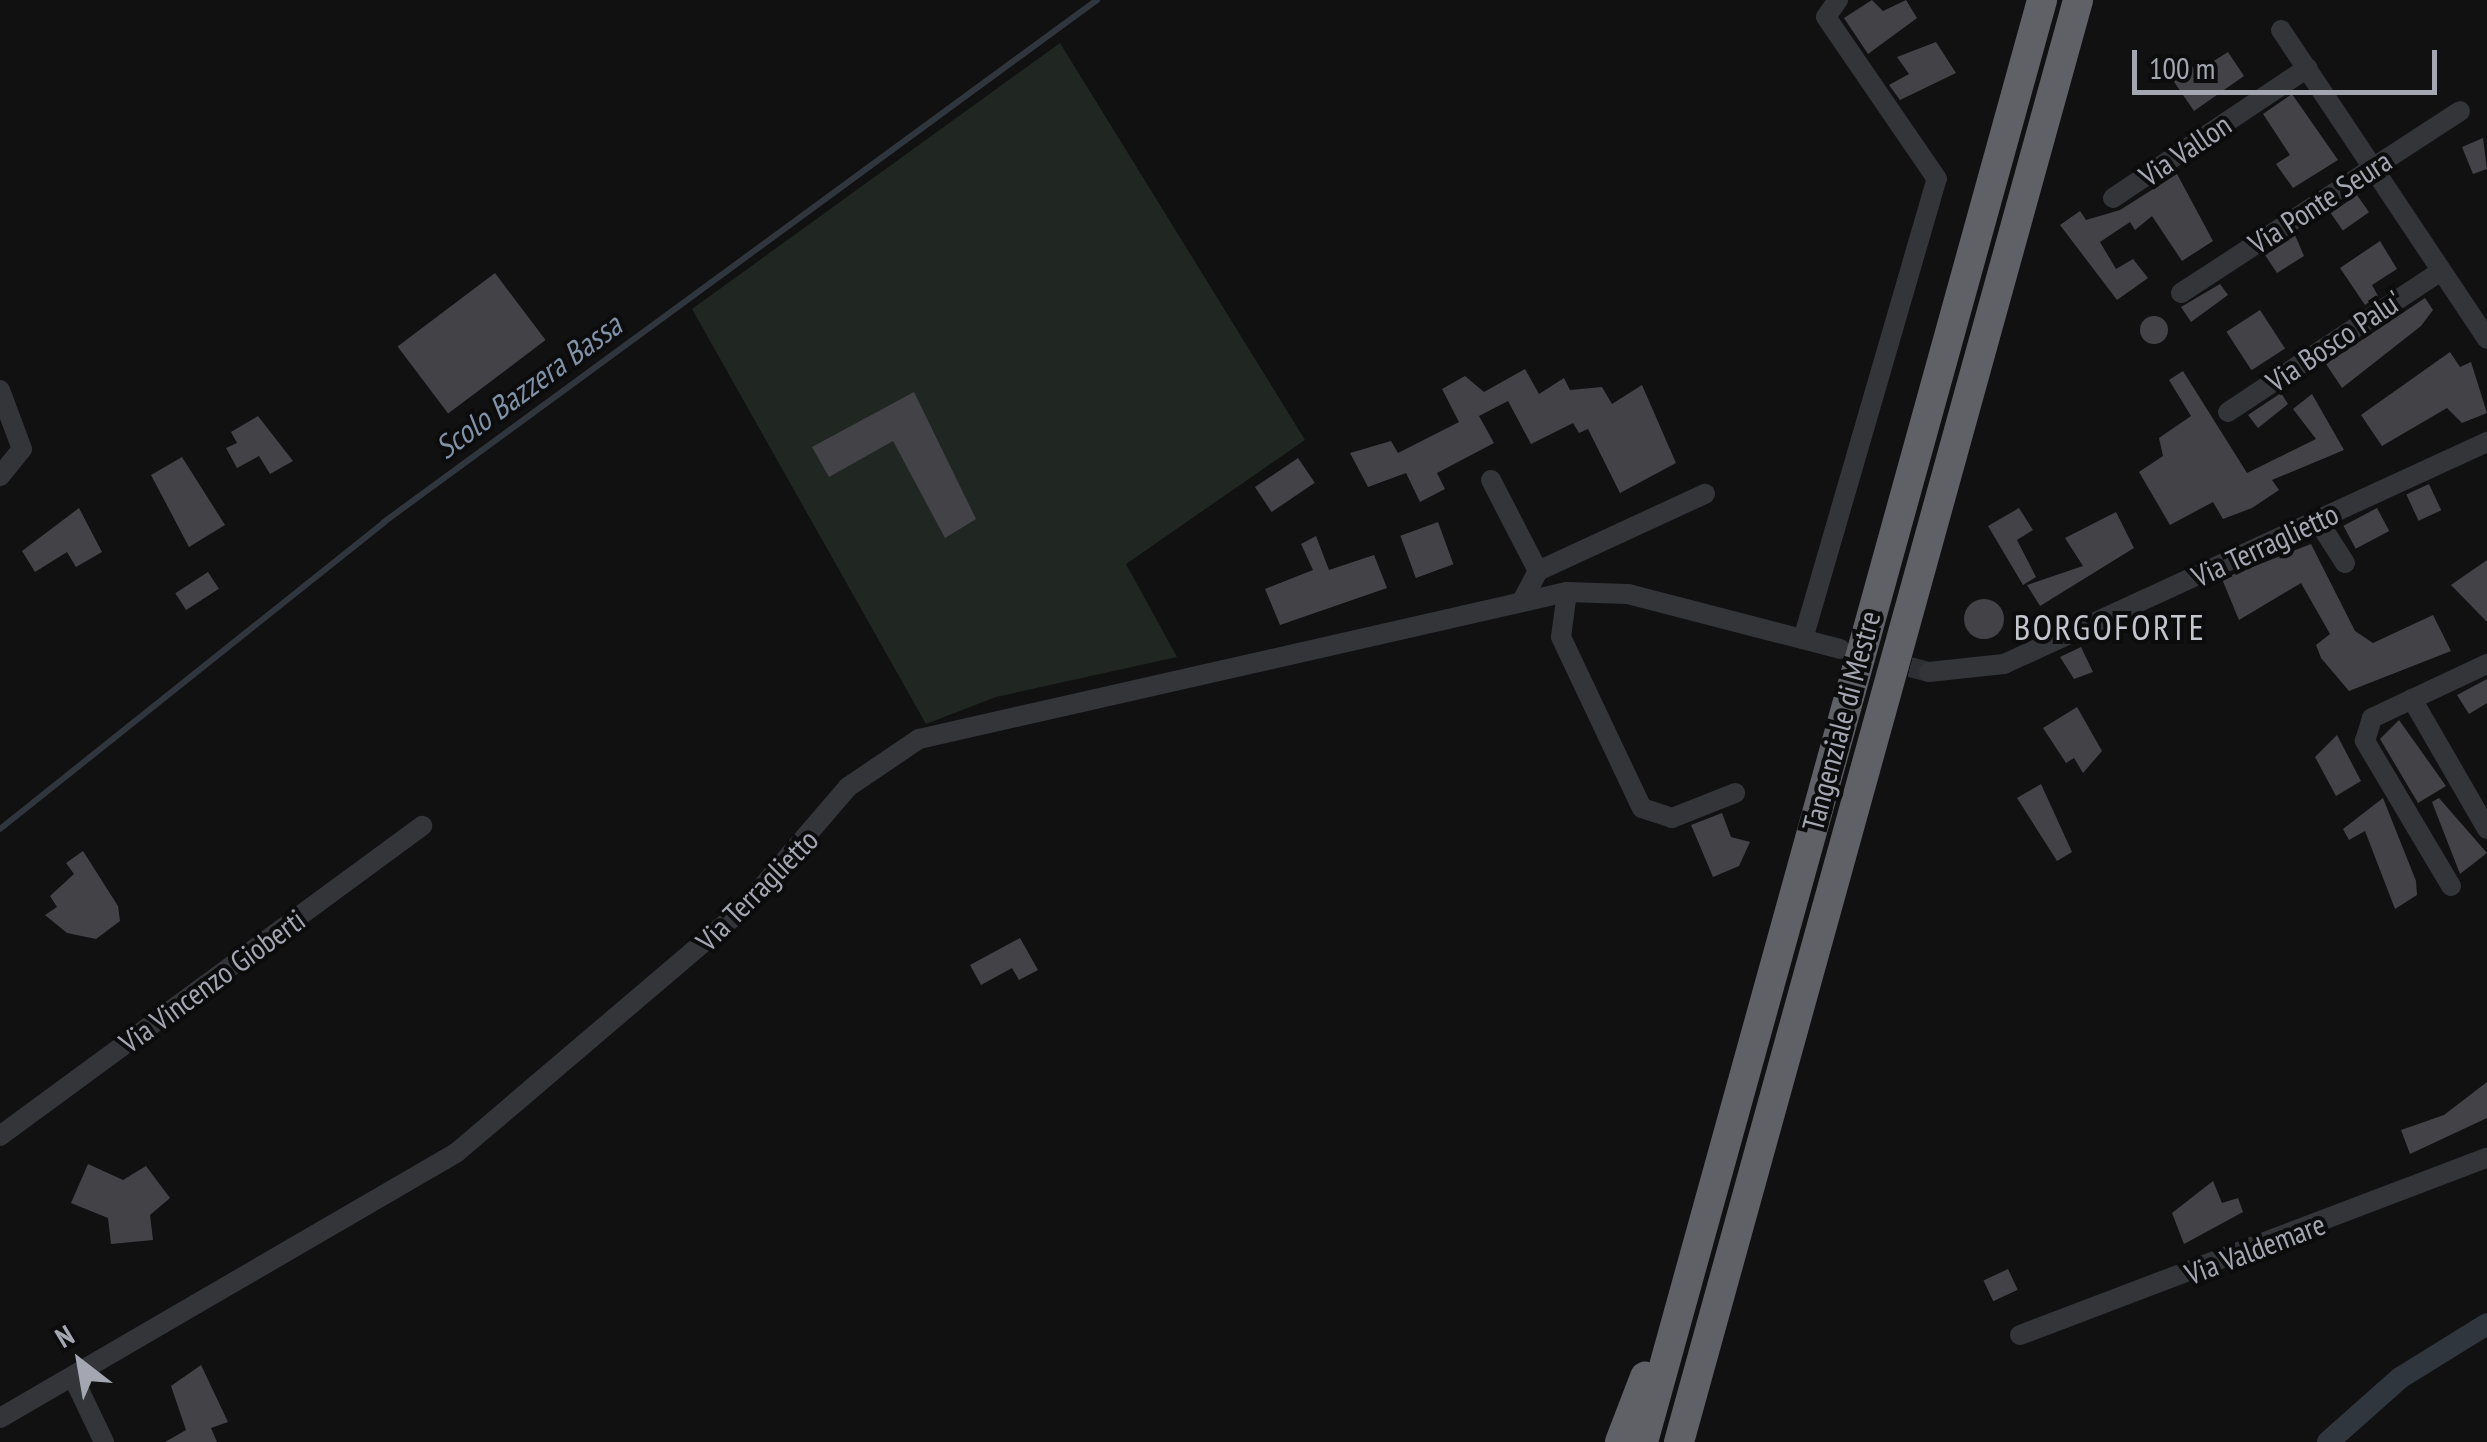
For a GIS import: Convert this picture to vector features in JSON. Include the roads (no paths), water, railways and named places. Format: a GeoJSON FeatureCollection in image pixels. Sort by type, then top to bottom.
{"type":"FeatureCollection","features":[{"type":"Feature","properties":{"kind":"highway","name":"Tangenziale di Mestre"},"geometry":{"type":"LineString","coordinates":[[1642,1442],[2042,0]]}},
{"type":"Feature","properties":{"kind":"highway","name":"Tangenziale di Mestre"},"geometry":{"type":"LineString","coordinates":[[1678,1442],[2078,0]]}},
{"type":"Feature","properties":{"kind":"highway"},"geometry":{"type":"LineString","coordinates":[[1620,1442],[1677,1318]]}},
{"type":"Feature","properties":{"kind":"street"},"geometry":{"type":"LineString","coordinates":[[1803,639],[1936,179],[1826,17],[1838,0]]}},
{"type":"Feature","properties":{"kind":"street"},"geometry":{"type":"LineString","coordinates":[[2281,30],[2487,339]]}},
{"type":"Feature","properties":{"kind":"street","name":"Via Vallon"},"geometry":{"type":"LineString","coordinates":[[2113,198],[2307,68]]}},
{"type":"Feature","properties":{"kind":"street","name":"Via Ponte Seura"},"geometry":{"type":"LineString","coordinates":[[2180,293],[2460,111]]}},
{"type":"Feature","properties":{"kind":"street","name":"Via Bosco Palu'"},"geometry":{"type":"LineString","coordinates":[[2228,412],[2441,270]]}},
{"type":"Feature","properties":{"kind":"street"},"geometry":{"type":"LineString","coordinates":[[0,390],[22,449],[0,476]]}},
{"type":"Feature","properties":{"kind":"street","name":"Via Terraglietto"},"geometry":{"type":"LineString","coordinates":[[1929,672],[2004,664],[2487,442]]}},
{"type":"Feature","properties":{"kind":"street"},"geometry":{"type":"LineString","coordinates":[[1492,480],[1538,571]]}},
{"type":"Feature","properties":{"kind":"street"},"geometry":{"type":"LineString","coordinates":[[1522,601],[1538,571],[1705,494]]}},
{"type":"Feature","properties":{"kind":"street"},"geometry":{"type":"LineString","coordinates":[[2318,521],[2345,563]]}},
{"type":"Feature","properties":{"kind":"street"},"geometry":{"type":"LineString","coordinates":[[1568,592],[1561,637],[1642,808],[1672,818],[1736,793]]}},
{"type":"Feature","properties":{"kind":"street","name":"Via Terraglietto"},"geometry":{"type":"LineString","coordinates":[[0,1418],[456,1152],[744,908],[848,787],[888,756],[963,722],[1568,592],[1628,594],[1840,649]]}},
{"type":"Feature","properties":{"kind":"street"},"geometry":{"type":"LineString","coordinates":[[2451,886],[2365,741],[2372,718],[2487,664]]}},
{"type":"Feature","properties":{"kind":"street"},"geometry":{"type":"LineString","coordinates":[[2412,700],[2487,829]]}},
{"type":"Feature","properties":{"kind":"street","name":"Via Vincenzo Gioberti"},"geometry":{"type":"LineString","coordinates":[[1,1135],[422,826]]}},
{"type":"Feature","properties":{"kind":"street","name":"Via Valdemare"},"geometry":{"type":"LineString","coordinates":[[2020,1334],[2487,1158]]}},
{"type":"Feature","properties":{"kind":"street"},"geometry":{"type":"LineString","coordinates":[[73,1377],[104,1442]]}},
{"type":"Feature","properties":{"kind":"waterway","name":"Scolo Bazzera Bassa"},"geometry":{"type":"LineString","coordinates":[[0,829],[384,522],[1097,0]]}},
{"type":"Feature","properties":{"kind":"waterway"},"geometry":{"type":"LineString","coordinates":[[2328,1442],[2400,1378],[2487,1324]]}},
{"type":"Feature","properties":{"kind":"tunnel"},"geometry":{"type":"LineString","coordinates":[[1852,652],[1929,672]]}},
{"type":"Feature","properties":{"kind":"district","name":"BORGOFORTE"},"geometry":{"type":"Point","coordinates":[2110,627]}}]}
